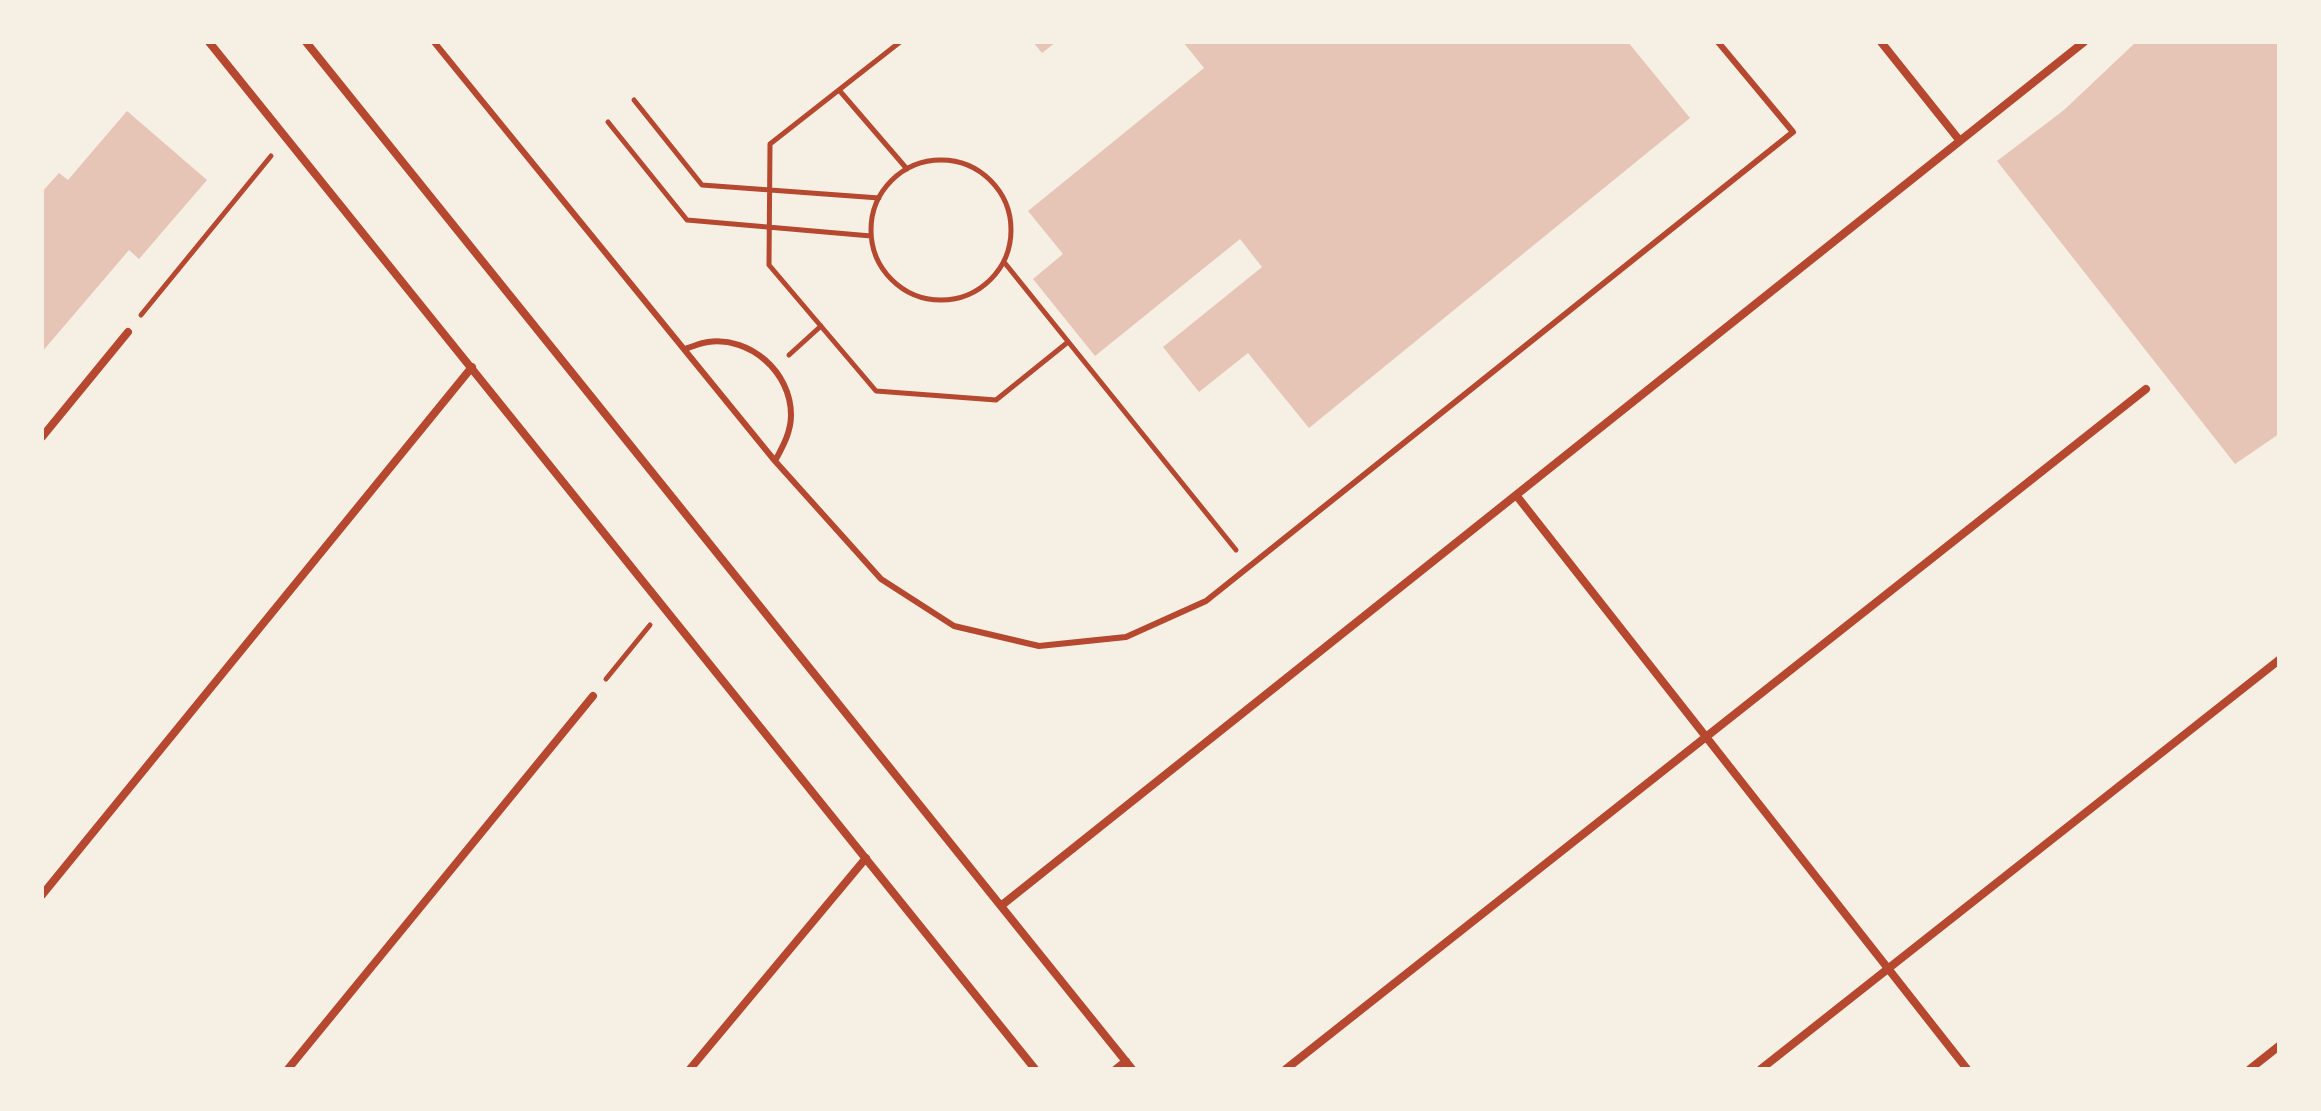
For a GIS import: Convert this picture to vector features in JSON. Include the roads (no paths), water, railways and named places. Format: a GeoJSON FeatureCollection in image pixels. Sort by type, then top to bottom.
{"type":"FeatureCollection","features":[{"type":"Feature","properties":{"kind":"street"},"geometry":{"type":"LineString","coordinates":[[209,42],[1035,1069]]}},
{"type":"Feature","properties":{"kind":"street"},"geometry":{"type":"LineString","coordinates":[[306,42],[1129,1065],[1116,1069]]}},
{"type":"Feature","properties":{"kind":"street"},"geometry":{"type":"LineString","coordinates":[[1881,42],[1960,141]]}},
{"type":"Feature","properties":{"kind":"street"},"geometry":{"type":"LineString","coordinates":[[1002,905],[2084,42]]}},
{"type":"Feature","properties":{"kind":"street"},"geometry":{"type":"LineString","coordinates":[[42,437],[128,332]]}},
{"type":"Feature","properties":{"kind":"street"},"geometry":{"type":"LineString","coordinates":[[42,895],[472,367]]}},
{"type":"Feature","properties":{"kind":"street"},"geometry":{"type":"LineString","coordinates":[[1286,1069],[2146,389]]}},
{"type":"Feature","properties":{"kind":"street"},"geometry":{"type":"LineString","coordinates":[[1516,495],[1967,1069]]}},
{"type":"Feature","properties":{"kind":"street"},"geometry":{"type":"LineString","coordinates":[[1761,1069],[2279,660]]}},
{"type":"Feature","properties":{"kind":"street"},"geometry":{"type":"LineString","coordinates":[[288,1069],[593,696]]}},
{"type":"Feature","properties":{"kind":"street"},"geometry":{"type":"LineString","coordinates":[[690,1069],[866,858]]}},
{"type":"Feature","properties":{"kind":"street"},"geometry":{"type":"LineString","coordinates":[[2250,1069],[2279,1046]]}},
{"type":"Feature","properties":{"kind":"lane"},"geometry":{"type":"LineString","coordinates":[[434,42],[775,461],[881,579],[954,626],[1039,646],[1126,637],[1206,601],[1793,132],[1718,42]]}},
{"type":"Feature","properties":{"kind":"lane"},"geometry":{"type":"LineString","coordinates":[[684,349],[708,342],[733,343],[756,352],[774,368],[786,390],[791,414],[787,439],[775,461]]}}]}
